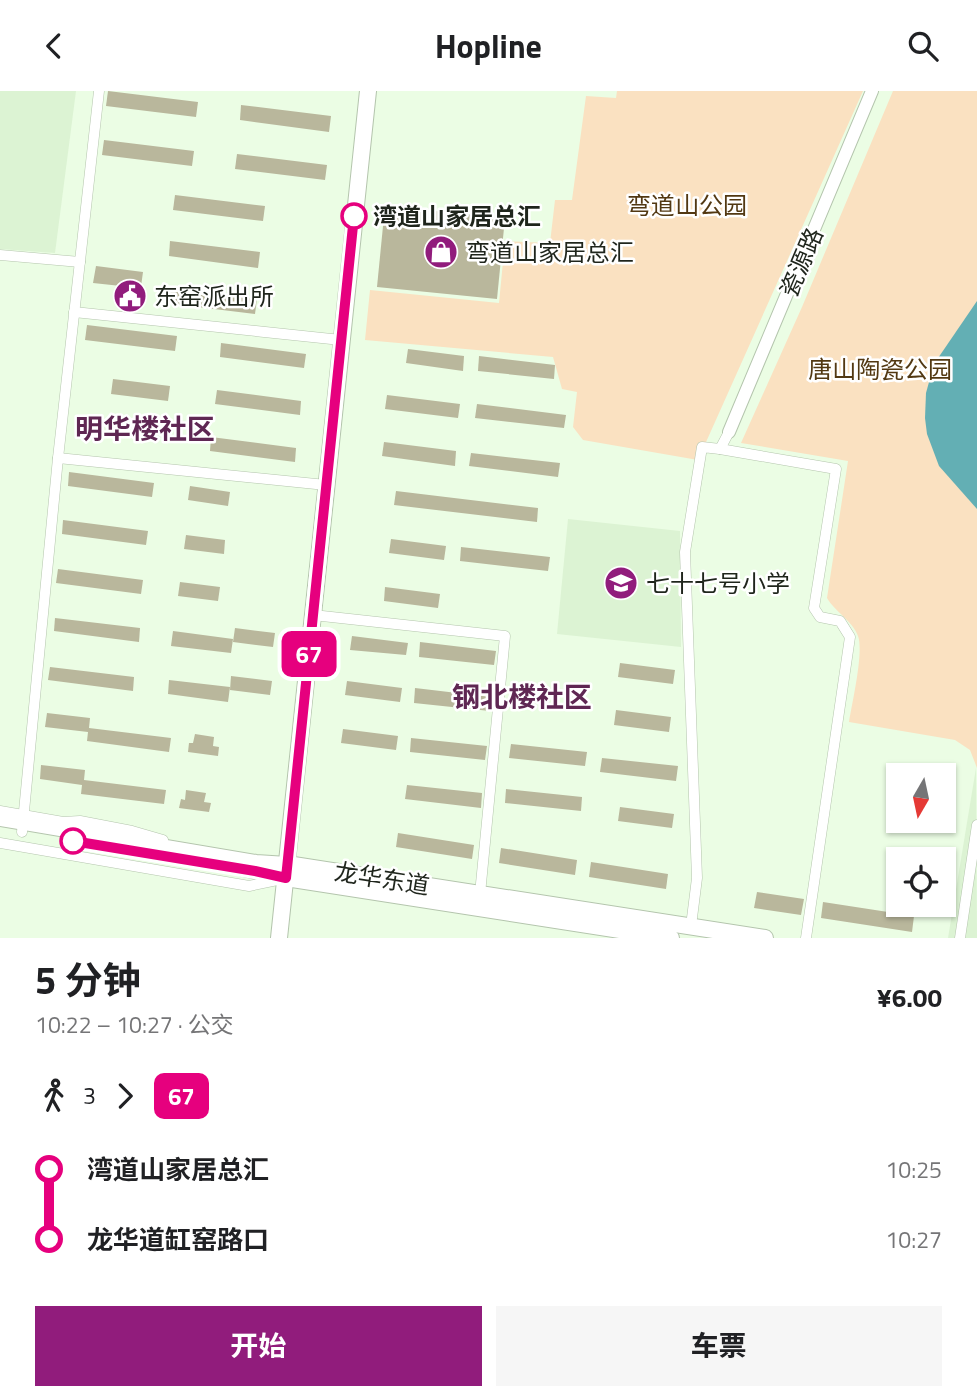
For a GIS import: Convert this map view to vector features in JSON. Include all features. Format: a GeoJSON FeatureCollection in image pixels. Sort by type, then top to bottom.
{"type":"FeatureCollection","features":[{"type":"Feature","properties":{"kind":"main road"},"geometry":{"type":"LineString","coordinates":[[279,938],[368,91]]}},
{"type":"Feature","properties":{"kind":"main road","name":"龙华东道"},"geometry":{"type":"LineString","coordinates":[[0,819],[256,862],[286,871],[671,938]]}},
{"type":"Feature","properties":{"kind":"main road","name":"龙华东道"},"geometry":{"type":"LineString","coordinates":[[0,829],[23,824]]}},
{"type":"Feature","properties":{"kind":"main road","name":"龙华东道"},"geometry":{"type":"LineString","coordinates":[[286,871],[480,894],[765,938]]}},
{"type":"Feature","properties":{"kind":"street"},"geometry":{"type":"LineString","coordinates":[[0,811],[23,824],[58,458],[99,91]]}},
{"type":"Feature","properties":{"kind":"street","name":"瓷源路"},"geometry":{"type":"LineString","coordinates":[[729,432],[873,91]]}},
{"type":"Feature","properties":{"kind":"street"},"geometry":{"type":"LineString","coordinates":[[0,255],[80,262]]}},
{"type":"Feature","properties":{"kind":"street"},"geometry":{"type":"LineString","coordinates":[[74,311],[341,340]]}},
{"type":"Feature","properties":{"kind":"street"},"geometry":{"type":"LineString","coordinates":[[720,449],[729,432]]}},
{"type":"Feature","properties":{"kind":"street"},"geometry":{"type":"LineString","coordinates":[[691,926],[696,878],[685,552],[702,447],[836,469],[814,608],[821,617],[840,621],[850,637],[806,938]]}},
{"type":"Feature","properties":{"kind":"street"},"geometry":{"type":"LineString","coordinates":[[58,458],[326,485]]}},
{"type":"Feature","properties":{"kind":"street"},"geometry":{"type":"LineString","coordinates":[[313,615],[505,636],[480,894]]}},
{"type":"Feature","properties":{"kind":"street"},"geometry":{"type":"LineString","coordinates":[[960,938],[977,825]]}},
{"type":"Feature","properties":{"kind":"street"},"geometry":{"type":"LineString","coordinates":[[0,843],[249,886],[286,871]]}},
{"type":"Feature","properties":{"kind":"shaded area"},"geometry":{"type":"Polygon","coordinates":[[[0,91],[76,91],[55,253],[0,249],[0,91]]]}},
{"type":"Feature","properties":{"kind":"shaded area","name":"七十七号小学"},"geometry":{"type":"Polygon","coordinates":[[[568,519],[680,531],[681,647],[557,634],[568,519]]]}},
{"type":"Feature","properties":{"kind":"shaded area"},"geometry":{"type":"Polygon","coordinates":[[[976,768],[977,938],[948,938],[951,917],[956,917],[956,889],[976,768]]]}},
{"type":"Feature","properties":{"kind":"green space","name":"弯道山公园"},"geometry":{"type":"Polygon","coordinates":[[[617,91],[863,91],[698,460],[583,440],[573,427],[577,392],[562,389],[553,357],[365,340],[370,290],[499,303],[505,241],[550,243],[555,200],[572,200],[586,96],[616,98],[617,91]]]}},
{"type":"Feature","properties":{"kind":"green space","name":"唐山陶瓷公园"},"geometry":{"type":"Polygon","coordinates":[[[893,91],[977,91],[977,768],[970,750],[955,740],[849,722],[859,665],[858,636],[852,625],[827,598],[848,461],[741,443],[893,91]]]}},
{"type":"Feature","properties":{"kind":"water"},"geometry":{"type":"Polygon","coordinates":[[[977,301],[977,509],[939,466],[927,434],[925,418],[926,393],[934,364],[977,301]]]}},
{"type":"Feature","properties":{"kind":"building"},"geometry":{"type":"Polygon","coordinates":[[[108,91],[198,102],[196,117],[106,106],[108,91]]]}},
{"type":"Feature","properties":{"kind":"building"},"geometry":{"type":"Polygon","coordinates":[[[241,105],[331,116],[329,132],[240,120],[241,105]]]}},
{"type":"Feature","properties":{"kind":"building"},"geometry":{"type":"Polygon","coordinates":[[[104,140],[194,151],[192,166],[102,155],[104,140]]]}},
{"type":"Feature","properties":{"kind":"building"},"geometry":{"type":"Polygon","coordinates":[[[237,154],[327,165],[325,180],[235,169],[237,154]]]}},
{"type":"Feature","properties":{"kind":"building"},"geometry":{"type":"Polygon","coordinates":[[[175,195],[265,206],[263,221],[173,210],[175,195]]]}},
{"type":"Feature","properties":{"kind":"building","name":"弯道山家居总汇"},"geometry":{"type":"Polygon","coordinates":[[[385,206],[505,218],[497,299],[377,287],[385,206]]]}},
{"type":"Feature","properties":{"kind":"building"},"geometry":{"type":"Polygon","coordinates":[[[170,241],[260,252],[258,268],[169,256],[170,241]]]}},
{"type":"Feature","properties":{"kind":"building","name":"东窑派出所"},"geometry":{"type":"Polygon","coordinates":[[[96,266],[143,272],[138,308],[119,305],[121,286],[93,283],[96,266]]]}},
{"type":"Feature","properties":{"kind":"building"},"geometry":{"type":"Polygon","coordinates":[[[167,288],[257,299],[255,314],[165,303],[167,288]]]}},
{"type":"Feature","properties":{"kind":"building"},"geometry":{"type":"Polygon","coordinates":[[[87,325],[177,336],[175,351],[85,340],[87,325]]]}},
{"type":"Feature","properties":{"kind":"building"},"geometry":{"type":"Polygon","coordinates":[[[221,343],[306,354],[304,368],[220,357],[221,343]]]}},
{"type":"Feature","properties":{"kind":"building"},"geometry":{"type":"Polygon","coordinates":[[[408,349],[464,356],[463,371],[406,363],[408,349]]]}},
{"type":"Feature","properties":{"kind":"building"},"geometry":{"type":"Polygon","coordinates":[[[479,356],[555,365],[554,379],[478,371],[479,356]]]}},
{"type":"Feature","properties":{"kind":"building"},"geometry":{"type":"Polygon","coordinates":[[[113,379],[170,386],[168,401],[111,394],[113,379]]]}},
{"type":"Feature","properties":{"kind":"building"},"geometry":{"type":"Polygon","coordinates":[[[217,390],[301,401],[300,415],[215,404],[217,390]]]}},
{"type":"Feature","properties":{"kind":"building"},"geometry":{"type":"Polygon","coordinates":[[[387,395],[460,404],[458,418],[385,409],[387,395]]]}},
{"type":"Feature","properties":{"kind":"building"},"geometry":{"type":"Polygon","coordinates":[[[477,404],[566,415],[564,428],[475,418],[477,404]]]}},
{"type":"Feature","properties":{"kind":"building"},"geometry":{"type":"Polygon","coordinates":[[[211,437],[296,448],[295,462],[210,451],[211,437]]]}},
{"type":"Feature","properties":{"kind":"building"},"geometry":{"type":"Polygon","coordinates":[[[384,442],[456,451],[455,466],[382,456],[384,442]]]}},
{"type":"Feature","properties":{"kind":"building"},"geometry":{"type":"Polygon","coordinates":[[[471,453],[560,463],[558,477],[469,466],[471,453]]]}},
{"type":"Feature","properties":{"kind":"building"},"geometry":{"type":"Polygon","coordinates":[[[69,472],[154,483],[152,497],[68,486],[69,472]]]}},
{"type":"Feature","properties":{"kind":"building"},"geometry":{"type":"Polygon","coordinates":[[[190,486],[230,492],[228,506],[188,500],[190,486]]]}},
{"type":"Feature","properties":{"kind":"building"},"geometry":{"type":"Polygon","coordinates":[[[396,491],[538,508],[537,522],[394,505],[396,491]]]}},
{"type":"Feature","properties":{"kind":"building"},"geometry":{"type":"Polygon","coordinates":[[[63,520],[148,531],[146,545],[62,534],[63,520]]]}},
{"type":"Feature","properties":{"kind":"building"},"geometry":{"type":"Polygon","coordinates":[[[186,535],[225,540],[224,554],[184,549],[186,535]]]}},
{"type":"Feature","properties":{"kind":"building"},"geometry":{"type":"Polygon","coordinates":[[[391,539],[446,546],[444,560],[389,553],[391,539]]]}},
{"type":"Feature","properties":{"kind":"building"},"geometry":{"type":"Polygon","coordinates":[[[461,547],[550,557],[548,571],[460,561],[461,547]]]}},
{"type":"Feature","properties":{"kind":"building"},"geometry":{"type":"Polygon","coordinates":[[[58,569],[143,580],[141,594],[56,583],[58,569]]]}},
{"type":"Feature","properties":{"kind":"building"},"geometry":{"type":"Polygon","coordinates":[[[180,582],[220,587],[218,601],[178,596],[180,582]]]}},
{"type":"Feature","properties":{"kind":"building"},"geometry":{"type":"Polygon","coordinates":[[[385,587],[440,594],[438,608],[384,601],[385,587]]]}},
{"type":"Feature","properties":{"kind":"building"},"geometry":{"type":"Polygon","coordinates":[[[55,618],[140,628],[139,642],[54,631],[55,618]]]}},
{"type":"Feature","properties":{"kind":"building"},"geometry":{"type":"Polygon","coordinates":[[[235,628],[275,633],[273,647],[233,642],[235,628]]]}},
{"type":"Feature","properties":{"kind":"building"},"geometry":{"type":"Polygon","coordinates":[[[173,631],[233,639],[231,653],[171,646],[173,631]]]}},
{"type":"Feature","properties":{"kind":"building"},"geometry":{"type":"Polygon","coordinates":[[[352,636],[408,643],[406,655],[350,650],[352,636]]]}},
{"type":"Feature","properties":{"kind":"building"},"geometry":{"type":"Polygon","coordinates":[[[420,642],[496,651],[494,665],[419,657],[420,642]]]}},
{"type":"Feature","properties":{"kind":"building"},"geometry":{"type":"Polygon","coordinates":[[[620,663],[675,670],[673,684],[618,677],[620,663]]]}},
{"type":"Feature","properties":{"kind":"building"},"geometry":{"type":"Polygon","coordinates":[[[50,667],[134,677],[133,691],[48,680],[50,667]]]}},
{"type":"Feature","properties":{"kind":"building"},"geometry":{"type":"Polygon","coordinates":[[[231,676],[272,681],[270,695],[230,690],[231,676]]]}},
{"type":"Feature","properties":{"kind":"building"},"geometry":{"type":"Polygon","coordinates":[[[169,680],[230,687],[228,702],[168,694],[169,680]]]}},
{"type":"Feature","properties":{"kind":"building"},"geometry":{"type":"Polygon","coordinates":[[[347,681],[402,688],[400,702],[345,695],[347,681]]]}},
{"type":"Feature","properties":{"kind":"building"},"geometry":{"type":"Polygon","coordinates":[[[415,688],[491,697],[490,711],[414,703],[415,688]]]}},
{"type":"Feature","properties":{"kind":"building"},"geometry":{"type":"Polygon","coordinates":[[[616,710],[671,717],[669,732],[614,725],[616,710]]]}},
{"type":"Feature","properties":{"kind":"building"},"geometry":{"type":"Polygon","coordinates":[[[47,713],[90,718],[89,728],[171,738],[169,752],[87,741],[88,732],[45,727],[47,713]]]}},
{"type":"Feature","properties":{"kind":"building"},"geometry":{"type":"Polygon","coordinates":[[[343,729],[398,736],[396,750],[341,743],[343,729]]]}},
{"type":"Feature","properties":{"kind":"building"},"geometry":{"type":"Polygon","coordinates":[[[195,734],[214,737],[213,746],[219,747],[218,756],[188,752],[189,743],[193,743],[195,734]]]}},
{"type":"Feature","properties":{"kind":"building"},"geometry":{"type":"Polygon","coordinates":[[[411,738],[487,746],[485,760],[410,752],[411,738]]]}},
{"type":"Feature","properties":{"kind":"building"},"geometry":{"type":"Polygon","coordinates":[[[511,744],[587,752],[585,766],[509,758],[511,744]]]}},
{"type":"Feature","properties":{"kind":"building"},"geometry":{"type":"Polygon","coordinates":[[[602,758],[678,766],[676,781],[600,772],[602,758]]]}},
{"type":"Feature","properties":{"kind":"building"},"geometry":{"type":"Polygon","coordinates":[[[41,765],[85,770],[84,780],[166,790],[164,804],[81,794],[82,785],[40,779],[41,765]]]}},
{"type":"Feature","properties":{"kind":"building"},"geometry":{"type":"Polygon","coordinates":[[[407,785],[482,793],[481,808],[405,799],[407,785]]]}},
{"type":"Feature","properties":{"kind":"building"},"geometry":{"type":"Polygon","coordinates":[[[506,789],[582,797],[581,811],[505,803],[506,789]]]}},
{"type":"Feature","properties":{"kind":"building"},"geometry":{"type":"Polygon","coordinates":[[[186,790],[206,793],[204,802],[211,803],[209,812],[179,808],[181,799],[185,800],[186,790]]]}},
{"type":"Feature","properties":{"kind":"building"},"geometry":{"type":"Polygon","coordinates":[[[620,807],[674,814],[672,828],[618,821],[620,807]]]}},
{"type":"Feature","properties":{"kind":"building"},"geometry":{"type":"Polygon","coordinates":[[[398,833],[474,845],[472,859],[396,847],[398,833]]]}},
{"type":"Feature","properties":{"kind":"building"},"geometry":{"type":"Polygon","coordinates":[[[501,848],[577,860],[575,875],[499,863],[501,848]]]}},
{"type":"Feature","properties":{"kind":"building"},"geometry":{"type":"Polygon","coordinates":[[[591,862],[668,874],[666,889],[589,877],[591,862]]]}},
{"type":"Feature","properties":{"kind":"building"},"geometry":{"type":"Polygon","coordinates":[[[757,892],[804,899],[801,915],[754,908],[757,892]]]}},
{"type":"Feature","properties":{"kind":"building"},"geometry":{"type":"Polygon","coordinates":[[[823,902],[886,912],[886,917],[914,917],[912,932],[821,918],[823,902]]]}},
{"type":"Feature","properties":{"kind":"bus line","name":"67"},"geometry":{"type":"LineString","coordinates":[[73,841],[286,878],[354,216]]}},
{"type":"Feature","properties":{"kind":"place","name":"湾道山家居总汇"},"geometry":{"type":"Point","coordinates":[354,216]}},
{"type":"Feature","properties":{"kind":"place","name":"弯道山家居总汇"},"geometry":{"type":"Point","coordinates":[441,252]}},
{"type":"Feature","properties":{"kind":"place","name":"东窑派出所"},"geometry":{"type":"Point","coordinates":[130,296]}},
{"type":"Feature","properties":{"kind":"place","name":"七十七号小学"},"geometry":{"type":"Point","coordinates":[621,583]}},
{"type":"Feature","properties":{"kind":"district","name":"明华楼社区"},"geometry":{"type":"Point","coordinates":[145,428]}},
{"type":"Feature","properties":{"kind":"district","name":"钢北楼社区"},"geometry":{"type":"Point","coordinates":[522,696]}}]}
